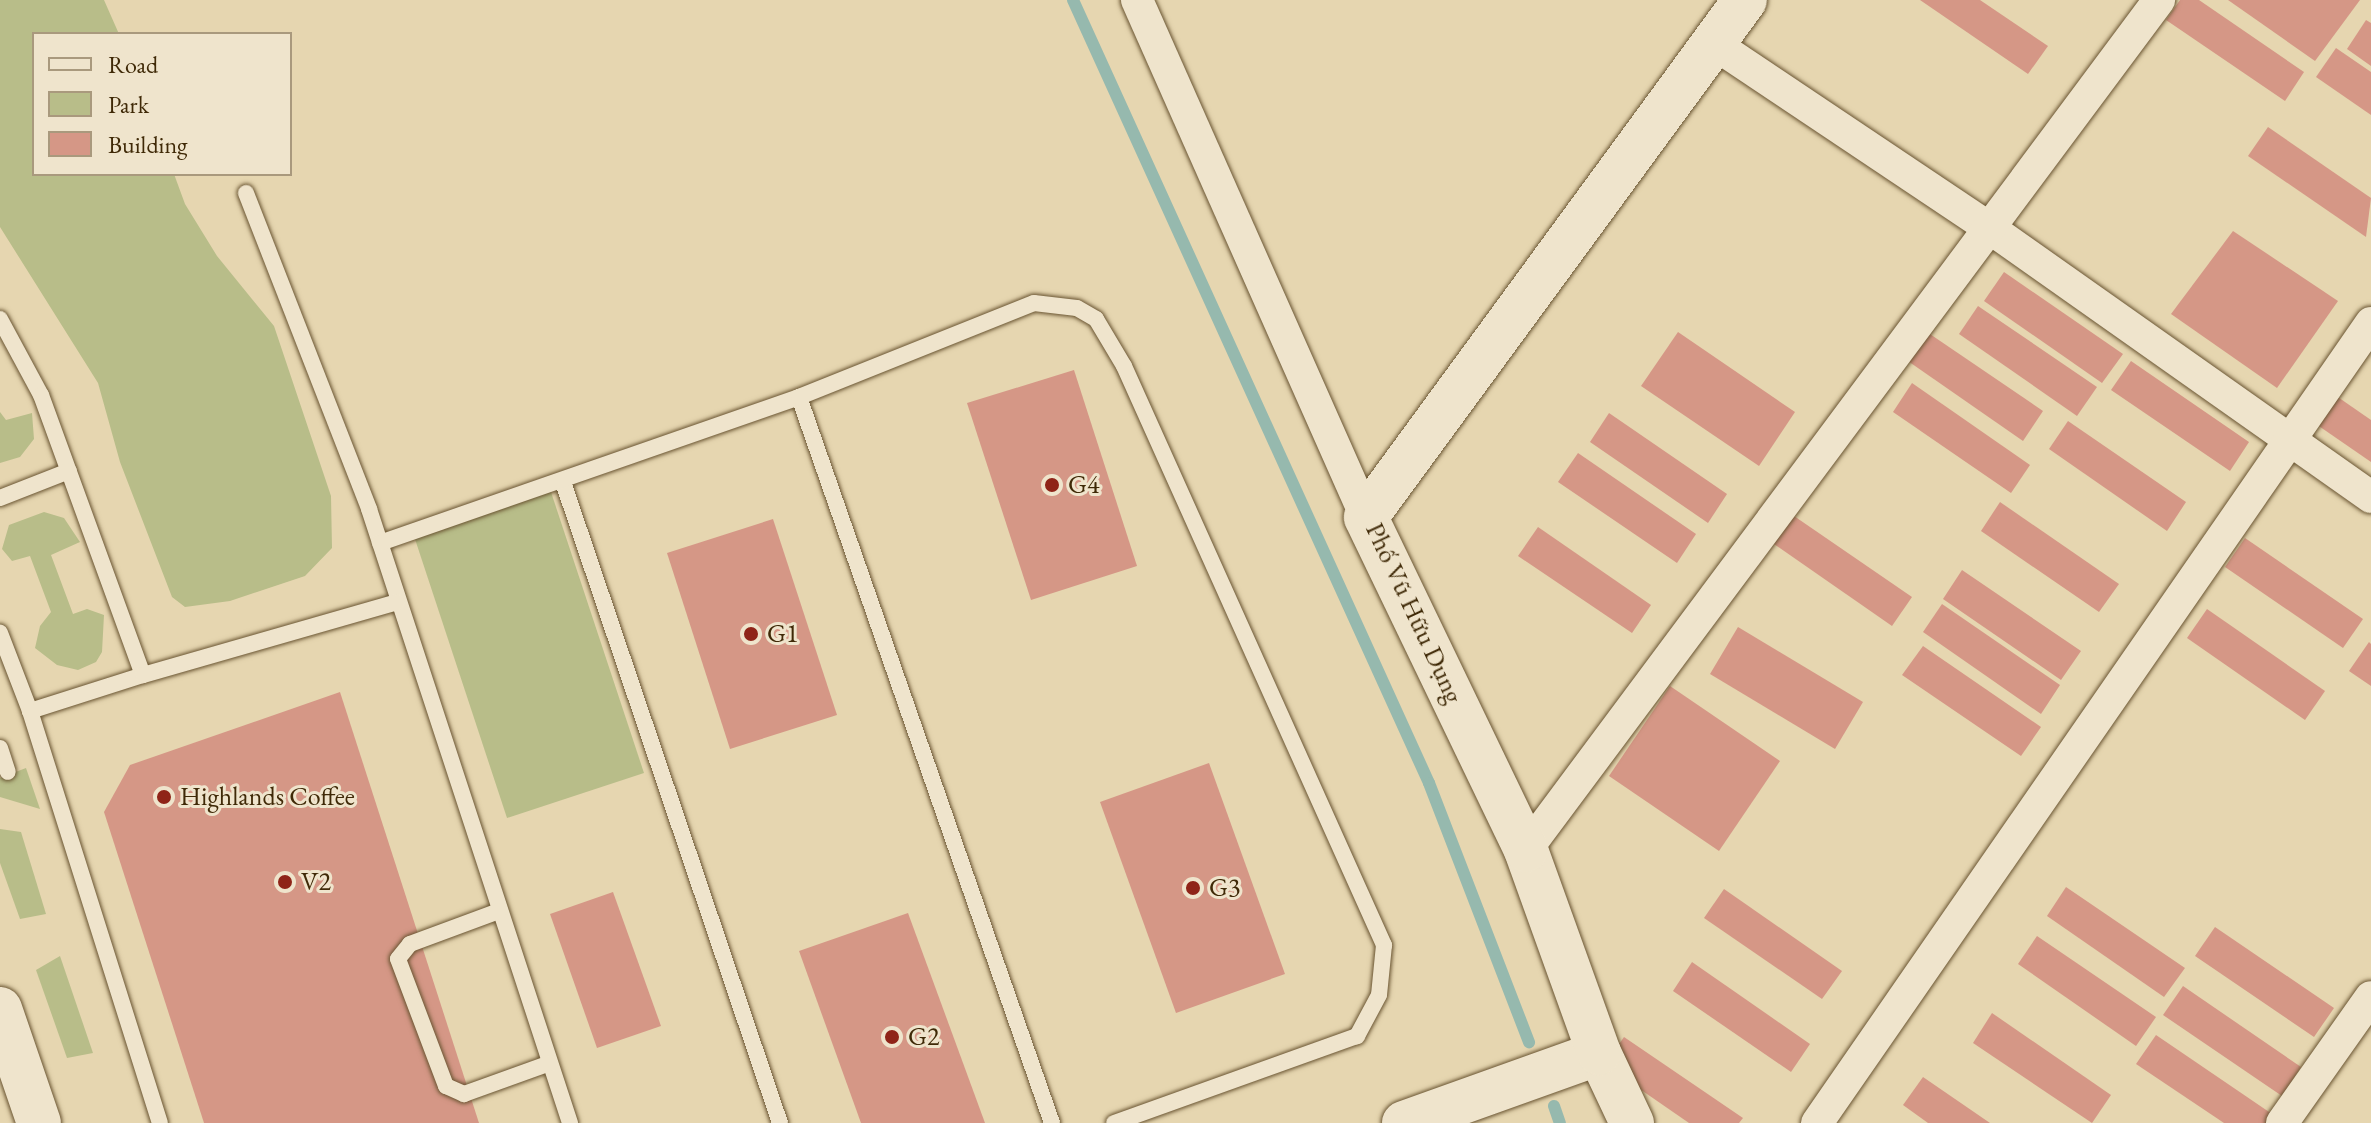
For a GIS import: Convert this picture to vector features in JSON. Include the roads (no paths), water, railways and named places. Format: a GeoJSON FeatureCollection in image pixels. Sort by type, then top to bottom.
{"type":"FeatureCollection","features":[{"type":"Feature","properties":{"kind":"street"},"geometry":{"type":"LineString","coordinates":[[1137,0],[1366,517]]}},
{"type":"Feature","properties":{"kind":"street","name":"Phố Vũ Hữu Dụng"},"geometry":{"type":"LineString","coordinates":[[1632,1123],[1599,1053],[1526,850],[1366,517],[1745,0]]}},
{"type":"Feature","properties":{"kind":"street"},"geometry":{"type":"LineString","coordinates":[[1526,850],[2159,0]]}},
{"type":"Feature","properties":{"kind":"street"},"geometry":{"type":"LineString","coordinates":[[1713,43],[1991,229],[2371,497]]}},
{"type":"Feature","properties":{"kind":"street"},"geometry":{"type":"LineString","coordinates":[[1817,1123],[2288,437],[2371,323]]}},
{"type":"Feature","properties":{"kind":"street"},"geometry":{"type":"LineString","coordinates":[[2282,1123],[2371,997]]}},
{"type":"Feature","properties":{"kind":"street"},"geometry":{"type":"LineString","coordinates":[[0,1009],[39,1123]]}},
{"type":"Feature","properties":{"kind":"street"},"geometry":{"type":"LineString","coordinates":[[1404,1123],[1599,1053]]}},
{"type":"Feature","properties":{"kind":"lane"},"geometry":{"type":"LineString","coordinates":[[246,193],[380,543],[570,1123]]}},
{"type":"Feature","properties":{"kind":"lane"},"geometry":{"type":"LineString","coordinates":[[380,543],[563,482],[799,397],[1034,303],[1077,308],[1096,319],[1124,366],[1384,945],[1383,972],[1375,1006],[1357,1036],[1114,1123]]}},
{"type":"Feature","properties":{"kind":"lane"},"geometry":{"type":"LineString","coordinates":[[0,319],[23,355],[143,675]]}},
{"type":"Feature","properties":{"kind":"lane"},"geometry":{"type":"LineString","coordinates":[[799,397],[1052,1123]]}},
{"type":"Feature","properties":{"kind":"lane"},"geometry":{"type":"LineString","coordinates":[[0,498],[69,471]]}},
{"type":"Feature","properties":{"kind":"lane"},"geometry":{"type":"LineString","coordinates":[[563,482],[780,1123]]}},
{"type":"Feature","properties":{"kind":"lane"},"geometry":{"type":"LineString","coordinates":[[30,711],[397,602]]}},
{"type":"Feature","properties":{"kind":"lane"},"geometry":{"type":"LineString","coordinates":[[0,633],[30,711],[160,1123]]}},
{"type":"Feature","properties":{"kind":"lane"},"geometry":{"type":"LineString","coordinates":[[0,748],[8,772]]}},
{"type":"Feature","properties":{"kind":"lane"},"geometry":{"type":"LineString","coordinates":[[499,911],[410,944],[398,959],[446,1086],[464,1094],[550,1063]]}},
{"type":"Feature","properties":{"kind":"waterway"},"geometry":{"type":"LineString","coordinates":[[1073,0],[1429,783],[1529,1042]]}},
{"type":"Feature","properties":{"kind":"waterway"},"geometry":{"type":"LineString","coordinates":[[1554,1106],[1560,1123]]}},
{"type":"Feature","properties":{"kind":"place","name":"G4"},"geometry":{"type":"Point","coordinates":[1052,485]}},
{"type":"Feature","properties":{"kind":"place","name":"G1"},"geometry":{"type":"Point","coordinates":[751,634]}},
{"type":"Feature","properties":{"kind":"place","name":"Highlands Coffee"},"geometry":{"type":"Point","coordinates":[164,797]}},
{"type":"Feature","properties":{"kind":"place","name":"V2"},"geometry":{"type":"Point","coordinates":[285,882]}},
{"type":"Feature","properties":{"kind":"place","name":"G3"},"geometry":{"type":"Point","coordinates":[1193,888]}},
{"type":"Feature","properties":{"kind":"place","name":"G2"},"geometry":{"type":"Point","coordinates":[892,1037]}}]}
